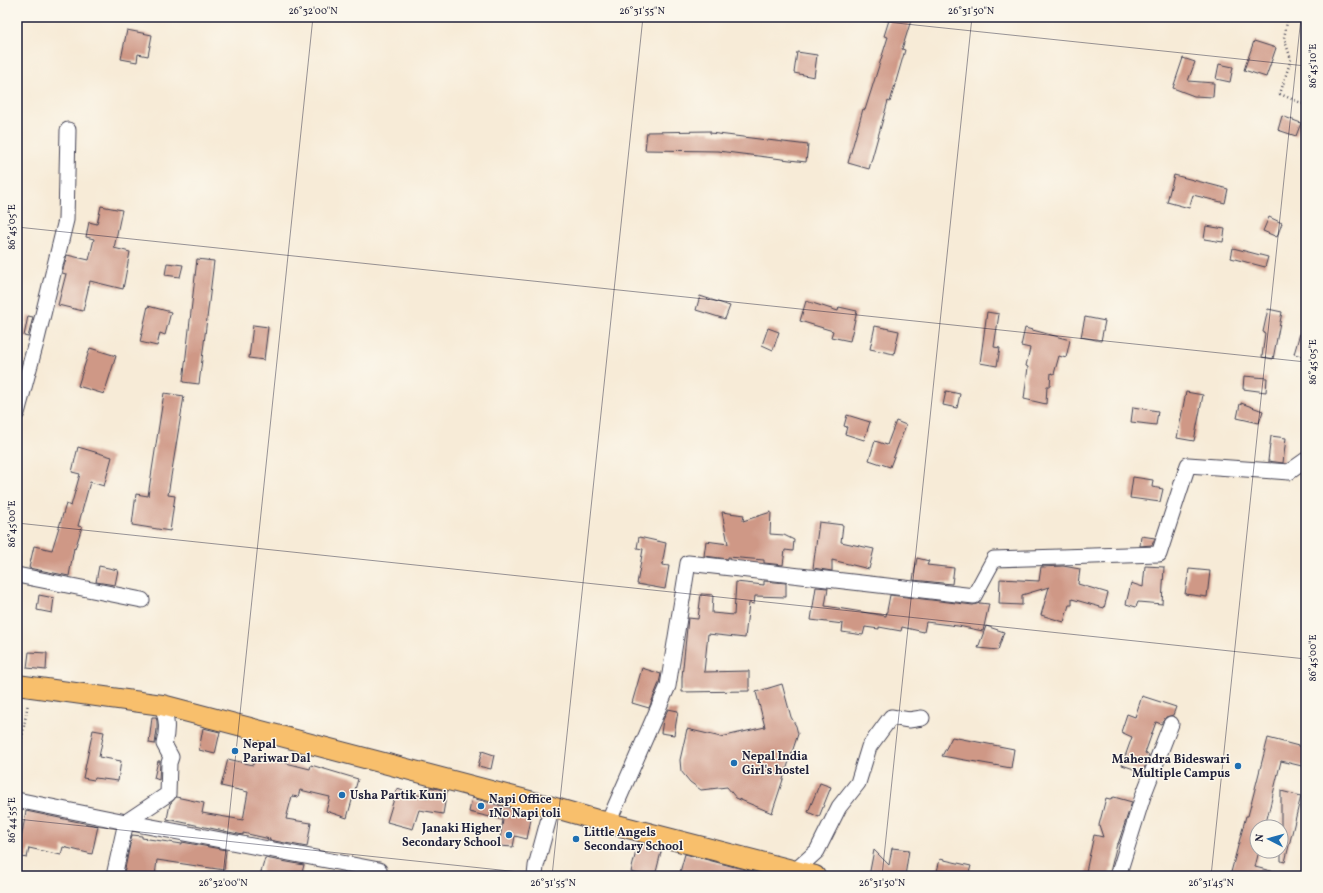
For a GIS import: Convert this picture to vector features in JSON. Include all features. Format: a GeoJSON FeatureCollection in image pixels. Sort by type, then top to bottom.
{"type":"FeatureCollection","features":[{"type":"Feature","properties":{"kind":"main road"},"geometry":{"type":"LineString","coordinates":[[24,686],[162,705],[608,823],[805,873]]}},
{"type":"Feature","properties":{"kind":"street"},"geometry":{"type":"LineString","coordinates":[[17,413],[23,366],[37,339],[66,220],[68,130]]}},
{"type":"Feature","properties":{"kind":"street"},"geometry":{"type":"LineString","coordinates":[[608,823],[668,686],[688,564],[974,596],[994,559],[1159,554],[1188,465],[1289,472],[1306,460]]}},
{"type":"Feature","properties":{"kind":"street"},"geometry":{"type":"LineString","coordinates":[[17,575],[142,600]]}},
{"type":"Feature","properties":{"kind":"street"},"geometry":{"type":"LineString","coordinates":[[114,876],[126,822],[168,794],[169,763],[171,757],[164,744],[167,732],[166,718],[162,705]]}},
{"type":"Feature","properties":{"kind":"street"},"geometry":{"type":"LineString","coordinates":[[805,873],[839,806],[858,783],[869,747],[891,717],[909,720],[922,718]]}},
{"type":"Feature","properties":{"kind":"street"},"geometry":{"type":"LineString","coordinates":[[1118,876],[1143,796],[1171,724]]}},
{"type":"Feature","properties":{"kind":"street"},"geometry":{"type":"LineString","coordinates":[[17,800],[379,870]]}},
{"type":"Feature","properties":{"kind":"street"},"geometry":{"type":"LineString","coordinates":[[535,876],[536,866],[552,807]]}},
{"type":"Feature","properties":{"kind":"path"},"geometry":{"type":"LineString","coordinates":[[1288,17],[1284,38],[1291,58],[1280,94],[1306,105]]}},
{"type":"Feature","properties":{"kind":"path"},"geometry":{"type":"LineString","coordinates":[[17,766],[24,686]]}},
{"type":"Feature","properties":{"kind":"building"},"geometry":{"type":"Polygon","coordinates":[[[890,17],[912,17],[902,49],[905,50],[890,102],[888,101],[869,169],[848,163],[863,109],[865,110],[888,37],[884,36],[890,17]]]}},
{"type":"Feature","properties":{"kind":"building"},"geometry":{"type":"Polygon","coordinates":[[[127,30],[152,35],[148,56],[138,54],[137,62],[121,59],[127,30]]]}},
{"type":"Feature","properties":{"kind":"building"},"geometry":{"type":"Polygon","coordinates":[[[1254,41],[1276,48],[1266,77],[1244,70],[1254,41]]]}},
{"type":"Feature","properties":{"kind":"building"},"geometry":{"type":"Polygon","coordinates":[[[797,52],[817,55],[814,77],[794,73],[797,52]]]}},
{"type":"Feature","properties":{"kind":"building"},"geometry":{"type":"Polygon","coordinates":[[[1183,58],[1195,62],[1188,81],[1214,83],[1213,97],[1194,96],[1173,88],[1183,58]]]}},
{"type":"Feature","properties":{"kind":"building"},"geometry":{"type":"Polygon","coordinates":[[[1219,64],[1233,67],[1230,82],[1216,79],[1219,64]]]}},
{"type":"Feature","properties":{"kind":"building"},"geometry":{"type":"Polygon","coordinates":[[[1282,116],[1301,123],[1296,136],[1278,130],[1282,116]]]}},
{"type":"Feature","properties":{"kind":"building"},"geometry":{"type":"Polygon","coordinates":[[[710,131],[710,133],[808,145],[806,162],[718,151],[645,150],[647,132],[710,131]]]}},
{"type":"Feature","properties":{"kind":"building"},"geometry":{"type":"Polygon","coordinates":[[[1174,175],[1228,189],[1225,203],[1193,195],[1189,208],[1167,202],[1174,175]]]}},
{"type":"Feature","properties":{"kind":"building"},"geometry":{"type":"Polygon","coordinates":[[[101,206],[122,210],[114,248],[130,252],[123,289],[90,281],[83,311],[58,305],[66,274],[62,273],[67,255],[89,260],[94,239],[86,237],[89,222],[97,224],[101,206]]]}},
{"type":"Feature","properties":{"kind":"building"},"geometry":{"type":"Polygon","coordinates":[[[1269,217],[1282,223],[1277,237],[1263,231],[1269,217]]]}},
{"type":"Feature","properties":{"kind":"building"},"geometry":{"type":"Polygon","coordinates":[[[1206,226],[1225,229],[1223,242],[1204,239],[1206,226]]]}},
{"type":"Feature","properties":{"kind":"building"},"geometry":{"type":"Polygon","coordinates":[[[1233,248],[1268,257],[1265,267],[1231,258],[1233,248]]]}},
{"type":"Feature","properties":{"kind":"building"},"geometry":{"type":"Polygon","coordinates":[[[197,259],[214,261],[199,384],[183,382],[197,259]]]}},
{"type":"Feature","properties":{"kind":"building"},"geometry":{"type":"Polygon","coordinates":[[[167,263],[183,265],[180,277],[165,275],[167,263]]]}},
{"type":"Feature","properties":{"kind":"building"},"geometry":{"type":"Polygon","coordinates":[[[700,296],[730,306],[725,319],[696,310],[700,296]]]}},
{"type":"Feature","properties":{"kind":"building"},"geometry":{"type":"Polygon","coordinates":[[[806,301],[838,311],[839,307],[857,311],[850,341],[831,337],[833,331],[800,321],[806,301]]]}},
{"type":"Feature","properties":{"kind":"building"},"geometry":{"type":"Polygon","coordinates":[[[148,306],[171,312],[165,335],[160,333],[157,346],[140,342],[148,306]]]}},
{"type":"Feature","properties":{"kind":"building"},"geometry":{"type":"Polygon","coordinates":[[[1268,309],[1282,312],[1273,359],[1262,357],[1265,333],[1263,332],[1268,309]]]}},
{"type":"Feature","properties":{"kind":"building"},"geometry":{"type":"Polygon","coordinates":[[[987,312],[999,314],[994,347],[1000,348],[997,366],[980,363],[987,312]]]}},
{"type":"Feature","properties":{"kind":"building"},"geometry":{"type":"Polygon","coordinates":[[[28,316],[33,317],[28,337],[24,336],[28,316]]]}},
{"type":"Feature","properties":{"kind":"building"},"geometry":{"type":"Polygon","coordinates":[[[1085,317],[1105,321],[1101,341],[1081,337],[1085,317]]]}},
{"type":"Feature","properties":{"kind":"building"},"geometry":{"type":"Polygon","coordinates":[[[1303,323],[1306,324],[1306,357],[1294,354],[1303,323]]]}},
{"type":"Feature","properties":{"kind":"building"},"geometry":{"type":"Polygon","coordinates":[[[253,325],[268,327],[264,360],[249,358],[253,325]]]}},
{"type":"Feature","properties":{"kind":"building"},"geometry":{"type":"Polygon","coordinates":[[[875,326],[899,331],[894,354],[870,349],[875,326]]]}},
{"type":"Feature","properties":{"kind":"building"},"geometry":{"type":"Polygon","coordinates":[[[768,328],[779,332],[773,350],[762,345],[768,328]]]}},
{"type":"Feature","properties":{"kind":"building"},"geometry":{"type":"Polygon","coordinates":[[[1025,328],[1070,340],[1066,358],[1059,356],[1054,374],[1051,373],[1050,386],[1047,386],[1046,404],[1024,399],[1028,367],[1026,366],[1030,348],[1021,346],[1025,328]]]}},
{"type":"Feature","properties":{"kind":"building"},"geometry":{"type":"Polygon","coordinates":[[[90,348],[116,356],[104,394],[78,386],[90,348]]]}},
{"type":"Feature","properties":{"kind":"building"},"geometry":{"type":"Polygon","coordinates":[[[1244,376],[1267,378],[1266,392],[1243,389],[1244,376]]]}},
{"type":"Feature","properties":{"kind":"building"},"geometry":{"type":"Polygon","coordinates":[[[946,391],[960,394],[957,408],[943,405],[946,391]]]}},
{"type":"Feature","properties":{"kind":"building"},"geometry":{"type":"Polygon","coordinates":[[[1186,392],[1203,395],[1194,441],[1177,438],[1186,392]]]}},
{"type":"Feature","properties":{"kind":"building"},"geometry":{"type":"Polygon","coordinates":[[[164,393],[184,396],[168,495],[175,496],[170,531],[132,525],[136,494],[148,496],[164,393]]]}},
{"type":"Feature","properties":{"kind":"building"},"geometry":{"type":"Polygon","coordinates":[[[1241,403],[1263,411],[1259,423],[1237,418],[1241,403]]]}},
{"type":"Feature","properties":{"kind":"building"},"geometry":{"type":"Polygon","coordinates":[[[1133,407],[1158,411],[1156,425],[1131,422],[1133,407]]]}},
{"type":"Feature","properties":{"kind":"building"},"geometry":{"type":"Polygon","coordinates":[[[847,415],[870,422],[864,440],[845,434],[847,427],[844,426],[847,415]]]}},
{"type":"Feature","properties":{"kind":"building"},"geometry":{"type":"Polygon","coordinates":[[[896,421],[906,425],[890,467],[869,460],[875,441],[887,445],[896,421]]]}},
{"type":"Feature","properties":{"kind":"building"},"geometry":{"type":"Polygon","coordinates":[[[1271,436],[1286,438],[1283,463],[1268,461],[1271,436]]]}},
{"type":"Feature","properties":{"kind":"building"},"geometry":{"type":"Polygon","coordinates":[[[78,447],[112,457],[104,486],[90,482],[78,526],[82,527],[75,549],[74,548],[69,576],[29,568],[34,546],[52,550],[66,504],[71,506],[80,474],[72,472],[78,447]]]}},
{"type":"Feature","properties":{"kind":"building"},"geometry":{"type":"Polygon","coordinates":[[[1133,477],[1153,480],[1152,487],[1163,489],[1160,502],[1130,498],[1133,477]]]}},
{"type":"Feature","properties":{"kind":"building"},"geometry":{"type":"Polygon","coordinates":[[[722,512],[744,515],[743,521],[771,512],[770,534],[784,535],[794,540],[793,551],[785,550],[783,565],[764,563],[764,560],[728,557],[728,559],[704,556],[706,541],[728,544],[722,512]]]}},
{"type":"Feature","properties":{"kind":"building"},"geometry":{"type":"Polygon","coordinates":[[[819,522],[843,525],[841,542],[874,549],[869,569],[832,560],[832,571],[813,568],[819,522]]]}},
{"type":"Feature","properties":{"kind":"building"},"geometry":{"type":"Polygon","coordinates":[[[1141,536],[1155,538],[1152,545],[1140,546],[1141,536]]]}},
{"type":"Feature","properties":{"kind":"building"},"geometry":{"type":"Polygon","coordinates":[[[639,537],[666,543],[662,565],[669,566],[665,589],[637,584],[643,549],[637,548],[639,537]]]}},
{"type":"Feature","properties":{"kind":"building"},"geometry":{"type":"Polygon","coordinates":[[[917,558],[929,561],[927,565],[954,568],[952,584],[913,580],[917,558]]]}},
{"type":"Feature","properties":{"kind":"building"},"geometry":{"type":"Polygon","coordinates":[[[99,566],[118,570],[115,585],[96,582],[99,566]]]}},
{"type":"Feature","properties":{"kind":"building"},"geometry":{"type":"Polygon","coordinates":[[[1063,566],[1080,569],[1078,584],[1108,593],[1104,608],[1072,599],[1072,605],[1069,605],[1064,622],[1041,615],[1049,587],[1022,595],[1022,605],[999,604],[1000,579],[1039,581],[1041,567],[1063,566]]]}},
{"type":"Feature","properties":{"kind":"building"},"geometry":{"type":"Polygon","coordinates":[[[1145,566],[1164,567],[1162,604],[1138,602],[1136,607],[1126,604],[1131,583],[1143,587],[1145,566]]]}},
{"type":"Feature","properties":{"kind":"building"},"geometry":{"type":"Polygon","coordinates":[[[1189,569],[1210,571],[1207,597],[1185,594],[1189,569]]]}},
{"type":"Feature","properties":{"kind":"building"},"geometry":{"type":"Polygon","coordinates":[[[764,581],[786,583],[786,597],[755,596],[754,604],[749,603],[745,638],[708,634],[704,672],[749,671],[749,691],[682,692],[682,677],[688,618],[698,619],[701,594],[713,595],[712,613],[734,615],[736,582],[764,585],[764,581]]]}},
{"type":"Feature","properties":{"kind":"building"},"geometry":{"type":"Polygon","coordinates":[[[816,587],[828,588],[825,606],[886,616],[890,595],[973,605],[980,603],[989,604],[983,631],[926,622],[924,632],[902,627],[901,631],[879,627],[879,629],[865,627],[863,635],[842,632],[843,624],[811,620],[816,587]]]}},
{"type":"Feature","properties":{"kind":"building"},"geometry":{"type":"Polygon","coordinates":[[[39,595],[54,598],[52,613],[37,610],[39,595]]]}},
{"type":"Feature","properties":{"kind":"building"},"geometry":{"type":"Polygon","coordinates":[[[986,626],[1004,632],[998,650],[978,648],[986,626]]]}},
{"type":"Feature","properties":{"kind":"building"},"geometry":{"type":"Polygon","coordinates":[[[29,652],[47,653],[46,670],[27,668],[29,652]]]}},
{"type":"Feature","properties":{"kind":"building"},"geometry":{"type":"Polygon","coordinates":[[[642,668],[661,674],[649,708],[632,703],[642,668]]]}},
{"type":"Feature","properties":{"kind":"building"},"geometry":{"type":"Polygon","coordinates":[[[782,684],[791,717],[798,734],[772,813],[736,798],[727,787],[701,790],[690,782],[681,771],[680,760],[687,729],[721,737],[765,727],[756,692],[782,684]]]}},
{"type":"Feature","properties":{"kind":"building"},"geometry":{"type":"Polygon","coordinates":[[[1142,696],[1176,707],[1173,715],[1166,717],[1161,724],[1156,722],[1145,753],[1149,755],[1143,772],[1122,765],[1132,737],[1121,732],[1127,714],[1135,717],[1142,696]]]}},
{"type":"Feature","properties":{"kind":"building"},"geometry":{"type":"Polygon","coordinates":[[[668,709],[678,711],[674,735],[661,733],[663,720],[668,709]]]}},
{"type":"Feature","properties":{"kind":"building"},"geometry":{"type":"Polygon","coordinates":[[[152,717],[156,717],[157,721],[155,744],[149,743],[152,717]]]}},
{"type":"Feature","properties":{"kind":"building"},"geometry":{"type":"Polygon","coordinates":[[[203,728],[220,732],[215,754],[199,750],[203,728]]]}},
{"type":"Feature","properties":{"kind":"building"},"geometry":{"type":"Polygon","coordinates":[[[93,730],[104,732],[99,757],[121,761],[118,781],[83,778],[93,730]]]}},
{"type":"Feature","properties":{"kind":"building"},"geometry":{"type":"Polygon","coordinates":[[[952,737],[1014,749],[1011,768],[942,756],[952,737]]]}},
{"type":"Feature","properties":{"kind":"building"},"geometry":{"type":"Polygon","coordinates":[[[1268,738],[1306,748],[1306,767],[1281,761],[1267,819],[1249,819],[1249,859],[1257,859],[1255,867],[1275,872],[1275,876],[1230,876],[1246,816],[1248,816],[1268,738]]]}},
{"type":"Feature","properties":{"kind":"building"},"geometry":{"type":"Polygon","coordinates":[[[482,751],[494,755],[491,769],[478,766],[482,751]]]}},
{"type":"Feature","properties":{"kind":"building"},"geometry":{"type":"Polygon","coordinates":[[[254,756],[286,762],[310,769],[311,765],[358,779],[347,818],[326,811],[330,797],[300,790],[298,797],[292,796],[286,819],[311,823],[307,847],[167,819],[170,804],[176,797],[204,803],[202,813],[243,820],[248,792],[221,786],[228,759],[253,765],[254,756]]]}},
{"type":"Feature","properties":{"kind":"building"},"geometry":{"type":"Polygon","coordinates":[[[158,761],[160,761],[159,780],[154,778],[158,761]]]}},
{"type":"Feature","properties":{"kind":"building"},"geometry":{"type":"Polygon","coordinates":[[[820,783],[831,787],[819,817],[808,812],[820,783]]]}},
{"type":"Feature","properties":{"kind":"building"},"geometry":{"type":"Polygon","coordinates":[[[430,787],[447,791],[443,814],[419,810],[413,829],[387,822],[397,789],[428,798],[430,787]]]}},
{"type":"Feature","properties":{"kind":"building"},"geometry":{"type":"Polygon","coordinates":[[[1281,791],[1301,796],[1289,846],[1289,819],[1281,819],[1281,791]]]}},
{"type":"Feature","properties":{"kind":"building"},"geometry":{"type":"Polygon","coordinates":[[[1114,797],[1132,802],[1117,844],[1109,876],[1085,876],[1094,835],[1103,837],[1099,825],[1106,798],[1110,799],[1114,797]]]}},
{"type":"Feature","properties":{"kind":"building"},"geometry":{"type":"Polygon","coordinates":[[[472,798],[532,814],[527,839],[515,836],[513,847],[499,846],[503,820],[469,812],[472,798]]]}},
{"type":"Feature","properties":{"kind":"building"},"geometry":{"type":"Polygon","coordinates":[[[26,811],[98,826],[92,854],[63,847],[61,855],[29,848],[27,858],[17,856],[17,844],[20,845],[26,811]]]}},
{"type":"Feature","properties":{"kind":"building"},"geometry":{"type":"Polygon","coordinates":[[[132,835],[142,836],[142,838],[182,844],[182,842],[226,850],[224,870],[157,860],[155,876],[124,873],[132,835]]]}},
{"type":"Feature","properties":{"kind":"building"},"geometry":{"type":"Polygon","coordinates":[[[638,843],[662,848],[655,876],[647,876],[631,872],[638,843]]]}},
{"type":"Feature","properties":{"kind":"building"},"geometry":{"type":"Polygon","coordinates":[[[892,848],[909,850],[905,876],[869,876],[874,850],[889,865],[892,848]]]}},
{"type":"Feature","properties":{"kind":"building"},"geometry":{"type":"Polygon","coordinates":[[[685,854],[758,873],[758,876],[679,876],[685,854]]]}},
{"type":"Feature","properties":{"kind":"building"},"geometry":{"type":"Polygon","coordinates":[[[265,858],[304,865],[301,876],[260,876],[265,858]]]}},
{"type":"Feature","properties":{"kind":"building"},"geometry":{"type":"Polygon","coordinates":[[[940,859],[971,866],[968,876],[936,876],[940,859]]]}},
{"type":"Feature","properties":{"kind":"building"},"geometry":{"type":"Polygon","coordinates":[[[1281,859],[1286,859],[1285,862],[1281,861],[1281,859]]]}},
{"type":"Feature","properties":{"kind":"place","name":"Nepal Pariwar Dal"},"geometry":{"type":"Point","coordinates":[235,751]}},
{"type":"Feature","properties":{"kind":"place","name":"Nepal India Girl's hostel"},"geometry":{"type":"Point","coordinates":[734,763]}},
{"type":"Feature","properties":{"kind":"place","name":"Mahendra Bideswari Multiple Campus"},"geometry":{"type":"Point","coordinates":[1238,766]}},
{"type":"Feature","properties":{"kind":"place","name":"Usha Partik Kunj"},"geometry":{"type":"Point","coordinates":[342,795]}},
{"type":"Feature","properties":{"kind":"place","name":"Napi Office 1No Napi toli"},"geometry":{"type":"Point","coordinates":[481,806]}},
{"type":"Feature","properties":{"kind":"place","name":"Janaki Higher Secondary School"},"geometry":{"type":"Point","coordinates":[509,835]}},
{"type":"Feature","properties":{"kind":"place","name":"Little Angels Secondary School"},"geometry":{"type":"Point","coordinates":[576,839]}}]}
